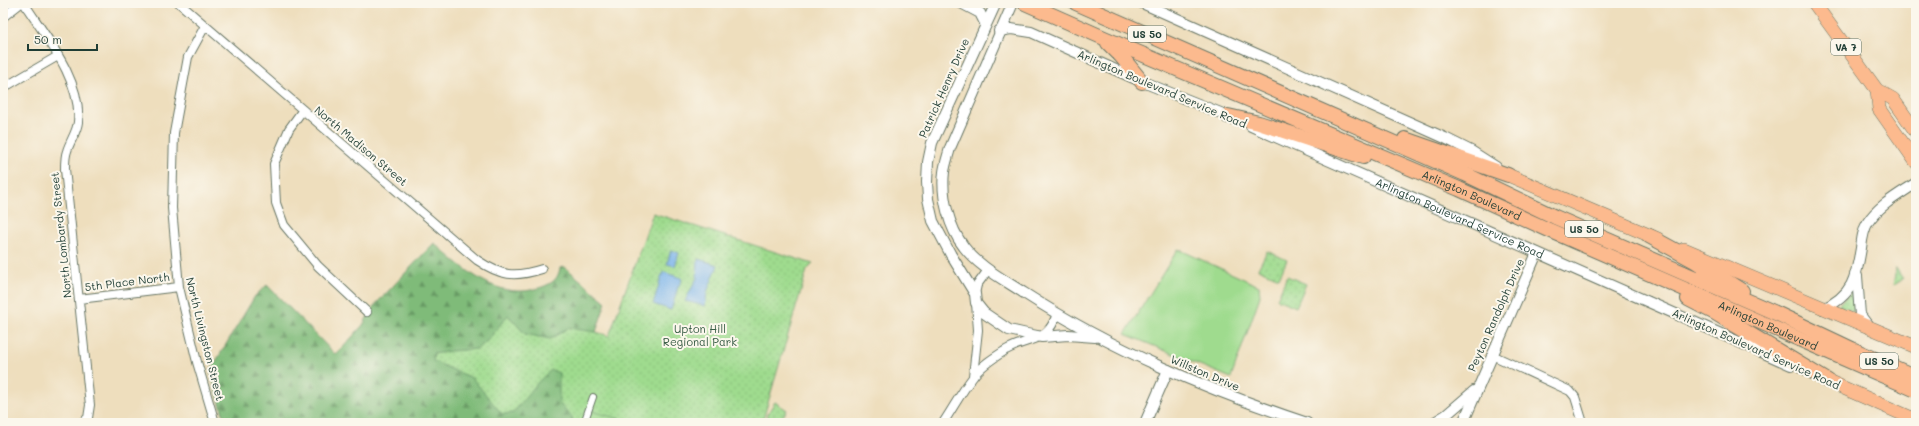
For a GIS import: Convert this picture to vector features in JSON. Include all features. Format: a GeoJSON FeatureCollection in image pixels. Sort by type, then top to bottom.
{"type":"FeatureCollection","features":[{"type":"Feature","properties":{"kind":"highway","name":"Arlington Boulevard"},"geometry":{"type":"LineString","coordinates":[[1025,3],[1458,188],[1549,230],[1916,390]]}},
{"type":"Feature","properties":{"kind":"highway","name":"Arlington Boulevard"},"geometry":{"type":"LineString","coordinates":[[1076,3],[1326,112],[1916,377]]}},
{"type":"Feature","properties":{"kind":"highway"},"geometry":{"type":"LineString","coordinates":[[1104,38],[1122,56],[1142,82]]}},
{"type":"Feature","properties":{"kind":"highway"},"geometry":{"type":"LineString","coordinates":[[1326,112],[1443,151],[1508,175]]}},
{"type":"Feature","properties":{"kind":"highway"},"geometry":{"type":"LineString","coordinates":[[1228,116],[1259,123],[1458,188]]}},
{"type":"Feature","properties":{"kind":"highway"},"geometry":{"type":"LineString","coordinates":[[1549,230],[1715,313],[1828,381]]}},
{"type":"Feature","properties":{"kind":"highway"},"geometry":{"type":"LineString","coordinates":[[1649,236],[1695,261],[1778,314]]}},
{"type":"Feature","properties":{"kind":"main road","name":"VA 7"},"geometry":{"type":"LineString","coordinates":[[1814,3],[1877,90],[1893,99],[1916,132]]}},
{"type":"Feature","properties":{"kind":"main road","name":"VA 7"},"geometry":{"type":"LineString","coordinates":[[1877,90],[1879,109],[1916,162]]}},
{"type":"Feature","properties":{"kind":"main road"},"geometry":{"type":"LineString","coordinates":[[1508,175],[1649,236],[1702,256],[1823,309],[1916,347]]}},
{"type":"Feature","properties":{"kind":"main road","name":"Arlington Boulevard Service Road"},"geometry":{"type":"LineString","coordinates":[[1828,381],[1916,420]]}},
{"type":"Feature","properties":{"kind":"street"},"geometry":{"type":"LineString","coordinates":[[3,17],[22,3]]}},
{"type":"Feature","properties":{"kind":"street","name":"North Lombardy Street"},"geometry":{"type":"LineString","coordinates":[[22,3],[58,56],[70,80],[79,106],[78,124],[67,152],[65,169],[90,405],[85,420]]}},
{"type":"Feature","properties":{"kind":"street","name":"North Madison Street"},"geometry":{"type":"LineString","coordinates":[[179,3],[302,111],[477,260],[494,271],[514,275],[528,274],[542,269]]}},
{"type":"Feature","properties":{"kind":"street"},"geometry":{"type":"LineString","coordinates":[[961,3],[978,11],[985,23]]}},
{"type":"Feature","properties":{"kind":"street","name":"Patrick Henry Drive"},"geometry":{"type":"LineString","coordinates":[[996,3],[985,23],[932,143],[927,172],[928,199],[933,221],[984,313],[1009,330],[1042,337]]}},
{"type":"Feature","properties":{"kind":"street"},"geometry":{"type":"LineString","coordinates":[[1013,3],[999,31],[950,148],[944,172],[946,203],[952,224],[963,246],[988,270],[1097,337]]}},
{"type":"Feature","properties":{"kind":"street"},"geometry":{"type":"LineString","coordinates":[[1142,3],[1357,98],[1471,151],[1508,175]]}},
{"type":"Feature","properties":{"kind":"street","name":"North Livingston Street"},"geometry":{"type":"LineString","coordinates":[[205,26],[188,56],[174,133],[172,208],[179,287],[196,362],[215,423]]}},
{"type":"Feature","properties":{"kind":"street","name":"Arlington Boulevard Service Road"},"geometry":{"type":"LineString","coordinates":[[999,31],[1011,29],[1032,32],[1142,82],[1228,116],[1828,381]]}},
{"type":"Feature","properties":{"kind":"street"},"geometry":{"type":"LineString","coordinates":[[3,88],[58,56]]}},
{"type":"Feature","properties":{"kind":"street"},"geometry":{"type":"LineString","coordinates":[[302,111],[289,129],[274,164],[276,203],[284,225],[313,260],[367,312]]}},
{"type":"Feature","properties":{"kind":"street"},"geometry":{"type":"LineString","coordinates":[[1871,328],[1860,315],[1857,273],[1862,235],[1868,222],[1878,212],[1916,183]]}},
{"type":"Feature","properties":{"kind":"street","name":"Peyton Randolph Drive"},"geometry":{"type":"LineString","coordinates":[[1463,423],[1536,253]]}},
{"type":"Feature","properties":{"kind":"street","name":"Patrick Henry Drive"},"geometry":{"type":"LineString","coordinates":[[973,376],[978,330],[976,298],[977,285],[988,270]]}},
{"type":"Feature","properties":{"kind":"street"},"geometry":{"type":"LineString","coordinates":[[1823,309],[1842,298],[1851,287],[1857,273]]}},
{"type":"Feature","properties":{"kind":"street","name":"5th Place North"},"geometry":{"type":"LineString","coordinates":[[79,299],[179,287]]}},
{"type":"Feature","properties":{"kind":"street"},"geometry":{"type":"LineString","coordinates":[[1042,337],[1050,330],[1057,313]]}},
{"type":"Feature","properties":{"kind":"street","name":"Patrick Henry Drive"},"geometry":{"type":"LineString","coordinates":[[943,423],[973,376],[1006,350],[1018,344],[1042,337],[1068,335],[1097,337]]}},
{"type":"Feature","properties":{"kind":"street","name":"Willston Drive"},"geometry":{"type":"LineString","coordinates":[[1097,337],[1168,370],[1237,399],[1307,423]]}},
{"type":"Feature","properties":{"kind":"street"},"geometry":{"type":"LineString","coordinates":[[1492,355],[1570,391],[1575,397],[1583,423]]}},
{"type":"Feature","properties":{"kind":"street"},"geometry":{"type":"LineString","coordinates":[[1146,423],[1168,370]]}},
{"type":"Feature","properties":{"kind":"street"},"geometry":{"type":"LineString","coordinates":[[1433,423],[1446,415],[1477,388]]}},
{"type":"Feature","properties":{"kind":"street"},"geometry":{"type":"LineString","coordinates":[[584,423],[592,396]]}},
{"type":"Feature","properties":{"kind":"green space","name":"Upton Hill Regional Park"},"geometry":{"type":"Polygon","coordinates":[[[653,213],[813,264],[807,270],[762,423],[226,423],[210,371],[330,362],[411,272],[609,336],[653,213]]]}},
{"type":"Feature","properties":{"kind":"green space"},"geometry":{"type":"Polygon","coordinates":[[[434,243],[470,273],[497,287],[511,291],[526,291],[542,287],[554,280],[558,275],[560,268],[565,267],[606,302],[596,332],[568,328],[550,339],[525,334],[508,315],[487,341],[477,349],[434,354],[433,361],[472,378],[502,414],[513,413],[539,381],[551,370],[559,373],[559,403],[572,417],[573,423],[226,423],[210,371],[255,296],[267,285],[336,355],[363,325],[373,307],[434,243]]]}},
{"type":"Feature","properties":{"kind":"green space"},"geometry":{"type":"Polygon","coordinates":[[[1178,249],[1259,286],[1260,296],[1231,378],[1125,334],[1178,249]]]}},
{"type":"Feature","properties":{"kind":"green space"},"geometry":{"type":"Polygon","coordinates":[[[1267,251],[1287,260],[1279,278],[1258,269],[1267,251]]]}},
{"type":"Feature","properties":{"kind":"green space"},"geometry":{"type":"Polygon","coordinates":[[[1896,268],[1903,279],[1893,286],[1896,268]]]}},
{"type":"Feature","properties":{"kind":"green space"},"geometry":{"type":"Polygon","coordinates":[[[1287,276],[1306,284],[1296,307],[1277,299],[1287,276]]]}},
{"type":"Feature","properties":{"kind":"green space"},"geometry":{"type":"Polygon","coordinates":[[[1855,289],[1855,312],[1838,305],[1855,289]]]}},
{"type":"Feature","properties":{"kind":"green space"},"geometry":{"type":"Polygon","coordinates":[[[775,402],[787,410],[779,423],[766,416],[775,402]]]}},
{"type":"Feature","properties":{"kind":"green space"},"geometry":{"type":"Polygon","coordinates":[[[591,411],[634,423],[586,423],[591,411]]]}},
{"type":"Feature","properties":{"kind":"water"},"geometry":{"type":"Polygon","coordinates":[[[671,250],[679,253],[675,266],[667,264],[671,250]]]}},
{"type":"Feature","properties":{"kind":"water"},"geometry":{"type":"Polygon","coordinates":[[[698,259],[718,265],[707,292],[705,306],[685,301],[697,278],[698,259]]]}},
{"type":"Feature","properties":{"kind":"water"},"geometry":{"type":"Polygon","coordinates":[[[663,272],[681,278],[682,280],[678,287],[671,310],[653,304],[663,272]]]}}]}
